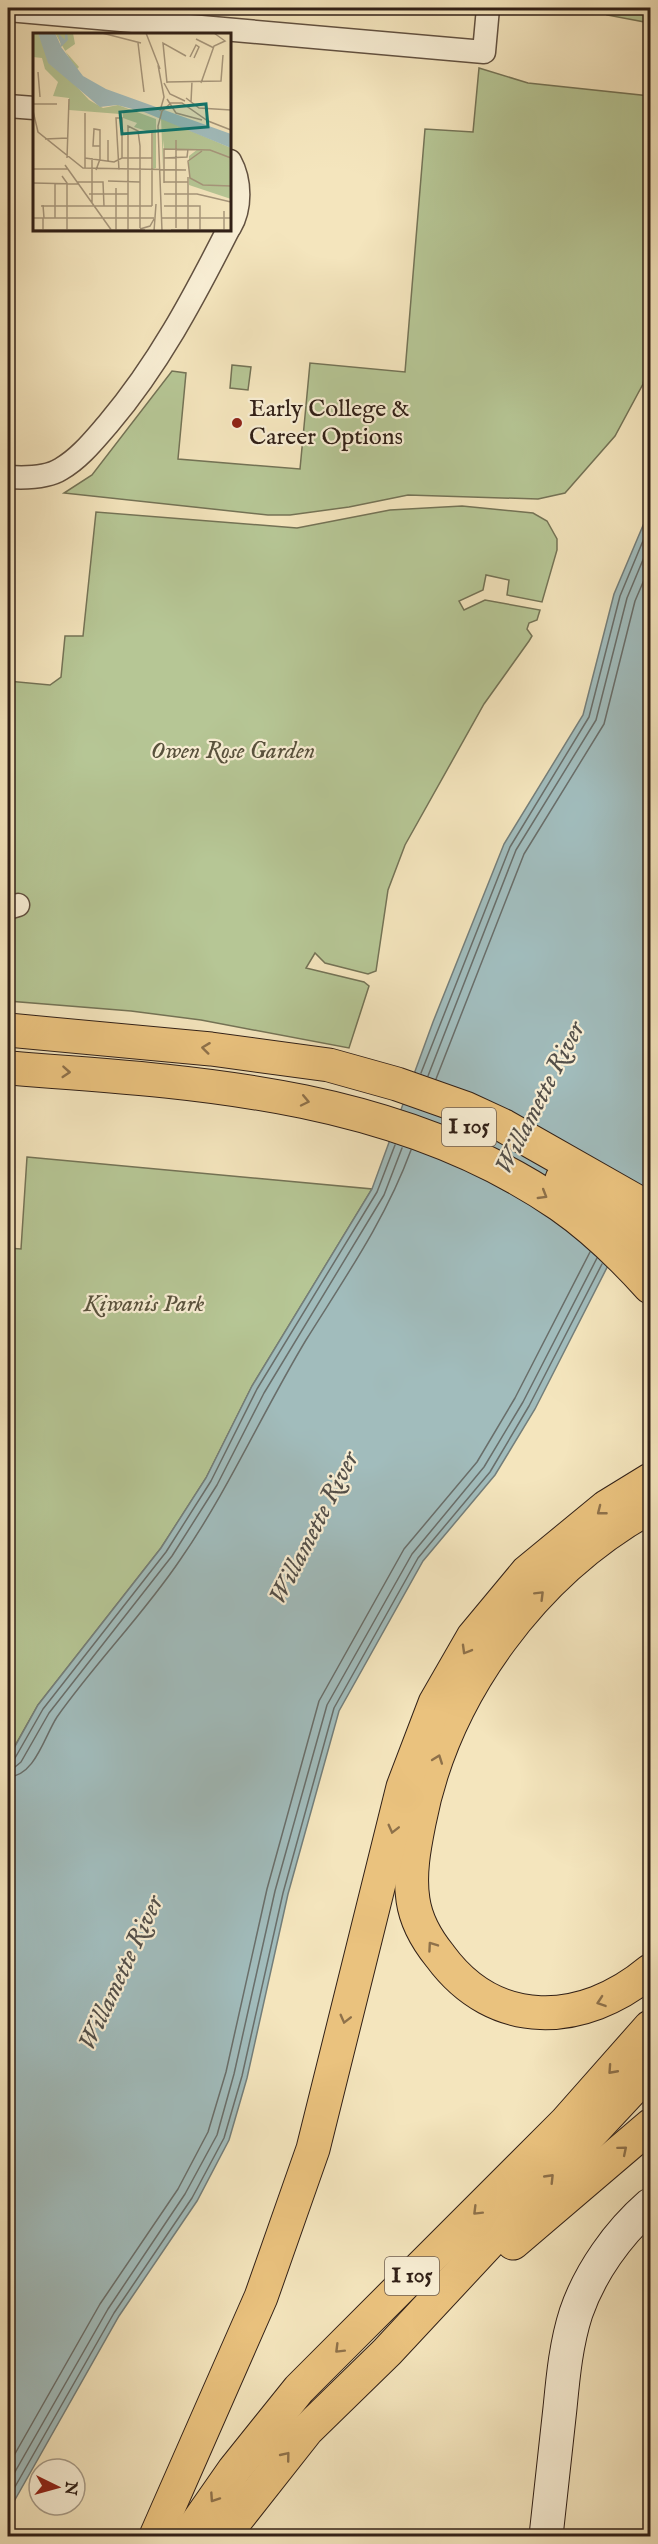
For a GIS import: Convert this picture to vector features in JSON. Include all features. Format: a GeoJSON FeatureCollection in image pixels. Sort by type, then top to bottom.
{"type":"FeatureCollection","features":[{"type":"Feature","properties":{"kind":"highway","name":"I 105"},"geometry":{"type":"LineString","coordinates":[[8,1030],[188,1046],[263,1057],[454,1120],[528,1157],[553,1173],[607,1212],[651,1248]]}},
{"type":"Feature","properties":{"kind":"highway"},"geometry":{"type":"LineString","coordinates":[[263,1057],[329,1065],[397,1084],[465,1108],[515,1132],[651,1209]]}},
{"type":"Feature","properties":{"kind":"highway","name":"I 105"},"geometry":{"type":"LineString","coordinates":[[8,1068],[161,1079],[247,1090],[308,1102],[391,1123],[468,1153],[512,1175],[560,1205],[620,1255],[651,1287]]}},
{"type":"Feature","properties":{"kind":"highway"},"geometry":{"type":"LineString","coordinates":[[156,2536],[261,2297],[313,2149],[403,1787],[435,1703],[473,1637],[527,1572],[606,1507],[651,1480]]}},
{"type":"Feature","properties":{"kind":"highway"},"geometry":{"type":"LineString","coordinates":[[651,1507],[618,1525],[576,1560],[534,1600],[484,1661],[448,1730],[425,1794],[412,1869],[413,1899],[427,1939],[454,1976],[487,1999],[507,2008],[528,2012],[575,2011],[612,1998],[651,1971]]}},
{"type":"Feature","properties":{"kind":"highway","name":"I 105"},"geometry":{"type":"LineString","coordinates":[[188,2536],[234,2470],[299,2389],[566,2122],[651,2027]]}},
{"type":"Feature","properties":{"kind":"highway","name":"I 105"},"geometry":{"type":"LineString","coordinates":[[226,2536],[307,2430],[387,2352],[651,2070]]}},
{"type":"Feature","properties":{"kind":"highway"},"geometry":{"type":"LineString","coordinates":[[387,2352],[651,2126]]}},
{"type":"Feature","properties":{"kind":"street"},"geometry":{"type":"LineString","coordinates":[[8,10],[158,15],[484,52],[488,8]]}},
{"type":"Feature","properties":{"kind":"street"},"geometry":{"type":"LineString","coordinates":[[8,106],[33,108]]}},
{"type":"Feature","properties":{"kind":"street"},"geometry":{"type":"LineString","coordinates":[[231,163],[235,171],[238,195],[236,216],[231,225]]}},
{"type":"Feature","properties":{"kind":"street"},"geometry":{"type":"LineString","coordinates":[[8,477],[36,477],[59,470],[92,442],[152,368],[199,288],[228,231]]}},
{"type":"Feature","properties":{"kind":"street"},"geometry":{"type":"LineString","coordinates":[[546,2536],[565,2363],[577,2310],[591,2280],[618,2239],[633,2220],[651,2205]]}},
{"type":"Feature","properties":{"kind":"green space"},"geometry":{"type":"Polygon","coordinates":[[[608,8],[650,8],[650,23],[607,15],[608,8]]]}},
{"type":"Feature","properties":{"kind":"green space"},"geometry":{"type":"Polygon","coordinates":[[[479,68],[528,83],[650,96],[650,353],[643,384],[615,436],[565,493],[538,499],[408,495],[349,507],[290,515],[268,515],[64,493],[92,475],[172,371],[186,373],[178,459],[300,469],[310,363],[405,372],[425,129],[473,132],[479,68]]]}},
{"type":"Feature","properties":{"kind":"green space"},"geometry":{"type":"Polygon","coordinates":[[[232,365],[251,367],[248,390],[230,388],[232,365]]]}},
{"type":"Feature","properties":{"kind":"green space","name":"Owen Rose Garden"},"geometry":{"type":"Polygon","coordinates":[[[462,506],[533,513],[547,521],[557,539],[557,550],[542,602],[507,595],[509,580],[486,575],[483,590],[459,601],[464,610],[485,600],[540,610],[537,620],[529,623],[527,629],[532,636],[484,704],[405,845],[388,890],[376,971],[368,974],[325,963],[315,953],[306,968],[364,982],[369,986],[349,1048],[201,1020],[131,1011],[8,1001],[8,681],[50,685],[61,677],[65,636],[83,636],[96,512],[297,528],[390,510],[462,506]]]}},
{"type":"Feature","properties":{"kind":"green space","name":"Kiwanis Park"},"geometry":{"type":"Polygon","coordinates":[[[27,1157],[372,1189],[252,1386],[206,1478],[161,1548],[38,1705],[8,1758],[8,1248],[21,1249],[27,1157]]]}},
{"type":"Feature","properties":{"kind":"water","name":"Willamette River"},"geometry":{"type":"Polygon","coordinates":[[[650,509],[650,1183],[535,1409],[495,1475],[423,1561],[339,1711],[288,1894],[247,2078],[229,2140],[197,2201],[119,2316],[39,2457],[27,2457],[27,2478],[8,2512],[8,1759],[38,1705],[161,1548],[206,1478],[252,1386],[372,1189],[433,1022],[504,844],[583,715],[614,594],[650,509]]]}},
{"type":"Feature","properties":{"kind":"place","name":"Early College & Career Options"},"geometry":{"type":"Point","coordinates":[237,423]}}]}
